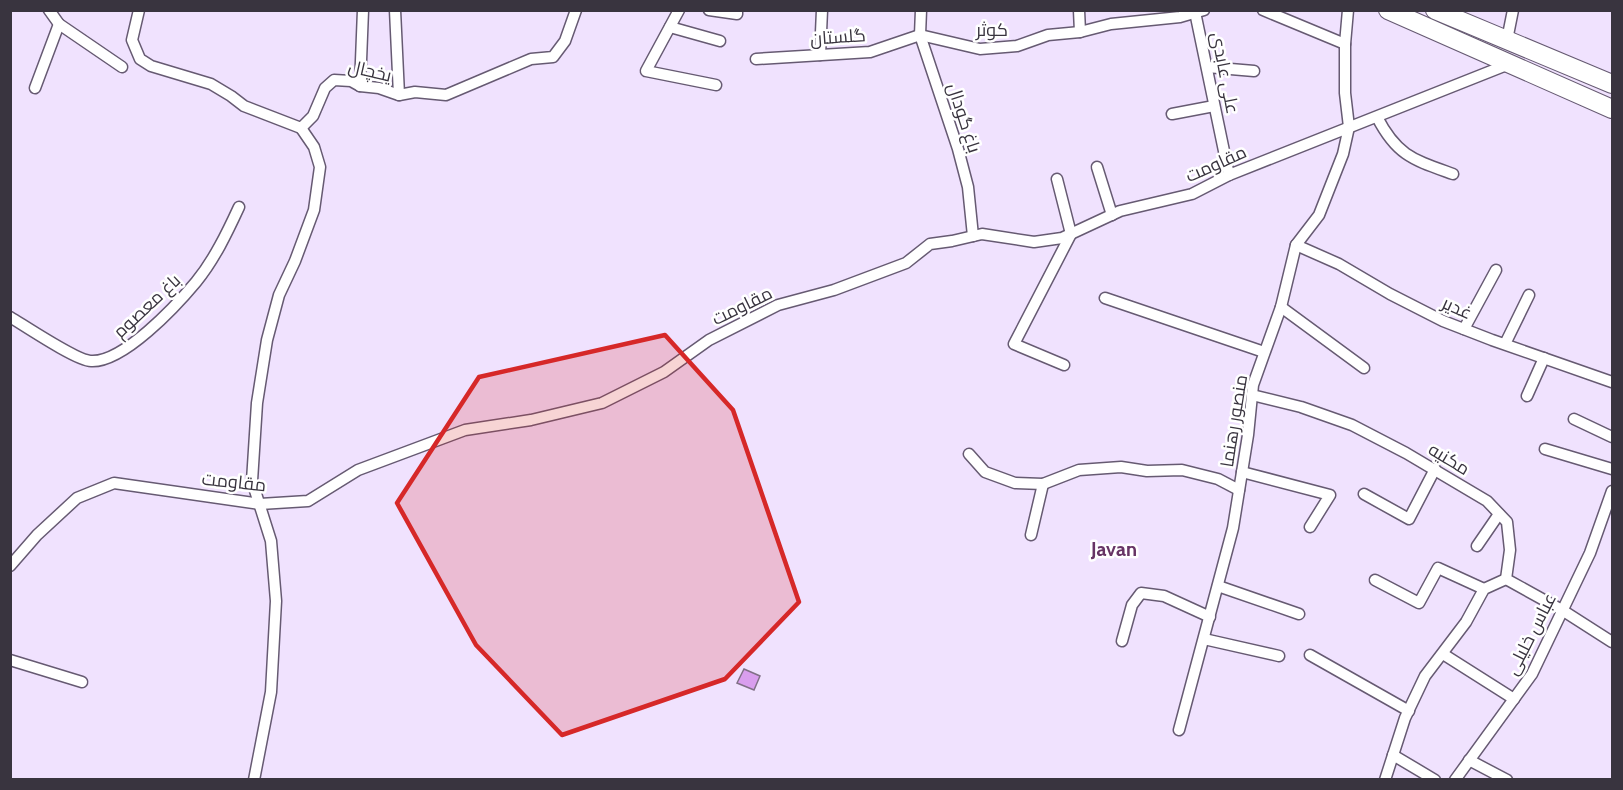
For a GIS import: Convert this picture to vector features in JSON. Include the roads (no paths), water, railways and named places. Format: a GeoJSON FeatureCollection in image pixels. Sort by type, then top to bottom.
{"type":"FeatureCollection","features":[{"type":"Feature","properties":{"kind":"main road"},"geometry":{"type":"LineString","coordinates":[[1388,10],[1612,109]]}},
{"type":"Feature","properties":{"kind":"main road"},"geometry":{"type":"LineString","coordinates":[[1435,10],[1612,84]]}},
{"type":"Feature","properties":{"kind":"street"},"geometry":{"type":"LineString","coordinates":[[139,10],[132,40],[140,59],[151,66],[211,84],[244,106],[301,128],[314,147],[320,167],[314,210],[279,295],[267,340],[257,403],[252,481],[271,541],[276,601],[271,692],[254,780]]}},
{"type":"Feature","properties":{"kind":"street"},"geometry":{"type":"LineString","coordinates":[[360,86],[363,10]]}},
{"type":"Feature","properties":{"kind":"street"},"geometry":{"type":"LineString","coordinates":[[395,10],[399,95]]}},
{"type":"Feature","properties":{"kind":"street","name":"یخچال"},"geometry":{"type":"LineString","coordinates":[[301,128],[312,116],[325,88],[334,80],[351,81],[360,86],[379,88],[399,95],[416,92],[446,95],[531,59],[553,57],[565,41],[576,10]]}},
{"type":"Feature","properties":{"kind":"street"},"geometry":{"type":"LineString","coordinates":[[679,10],[646,71],[716,85]]}},
{"type":"Feature","properties":{"kind":"street"},"geometry":{"type":"LineString","coordinates":[[709,10],[737,14],[737,10]]}},
{"type":"Feature","properties":{"kind":"street"},"geometry":{"type":"LineString","coordinates":[[820,55],[822,10]]}},
{"type":"Feature","properties":{"kind":"street","name":"باغ گودال"},"geometry":{"type":"LineString","coordinates":[[921,10],[920,35],[958,149],[968,187],[973,237]]}},
{"type":"Feature","properties":{"kind":"street"},"geometry":{"type":"LineString","coordinates":[[1079,10],[1080,32]]}},
{"type":"Feature","properties":{"kind":"street"},"geometry":{"type":"LineString","coordinates":[[1263,10],[1345,44]]}},
{"type":"Feature","properties":{"kind":"street","name":"منصور رهنما"},"geometry":{"type":"LineString","coordinates":[[1179,730],[1233,528],[1253,385],[1281,307],[1296,245],[1319,215],[1343,154],[1349,128],[1345,44],[1348,10]]}},
{"type":"Feature","properties":{"kind":"street"},"geometry":{"type":"LineString","coordinates":[[1508,40],[1513,10]]}},
{"type":"Feature","properties":{"kind":"street"},"geometry":{"type":"LineString","coordinates":[[48,11],[59,24],[122,67]]}},
{"type":"Feature","properties":{"kind":"street","name":"کوثر"},"geometry":{"type":"LineString","coordinates":[[920,35],[980,49],[1017,46],[1048,35],[1080,32],[1111,24],[1180,17],[1200,11]]}},
{"type":"Feature","properties":{"kind":"street","name":"علی عابدی"},"geometry":{"type":"LineString","coordinates":[[1200,11],[1207,67],[1229,175]]}},
{"type":"Feature","properties":{"kind":"street"},"geometry":{"type":"LineString","coordinates":[[34,88],[59,24]]}},
{"type":"Feature","properties":{"kind":"street"},"geometry":{"type":"LineString","coordinates":[[670,27],[720,41]]}},
{"type":"Feature","properties":{"kind":"street","name":"گلستان"},"geometry":{"type":"LineString","coordinates":[[756,59],[870,52],[920,35]]}},
{"type":"Feature","properties":{"kind":"street","name":"مقاومت"},"geometry":{"type":"LineString","coordinates":[[10,566],[37,535],[77,498],[114,483],[260,504],[308,501],[358,470],[465,430],[531,420],[602,403],[664,372],[709,340],[778,305],[834,290],[906,263],[930,244],[982,234],[1034,243],[1062,238],[1112,215],[1192,194],[1229,175],[1509,64]]}},
{"type":"Feature","properties":{"kind":"street"},"geometry":{"type":"LineString","coordinates":[[1207,67],[1254,70]]}},
{"type":"Feature","properties":{"kind":"street"},"geometry":{"type":"LineString","coordinates":[[1172,114],[1214,105]]}},
{"type":"Feature","properties":{"kind":"street"},"geometry":{"type":"LineString","coordinates":[[1377,117],[1388,137],[1400,151],[1453,174]]}},
{"type":"Feature","properties":{"kind":"street"},"geometry":{"type":"LineString","coordinates":[[1097,167],[1112,215]]}},
{"type":"Feature","properties":{"kind":"street"},"geometry":{"type":"LineString","coordinates":[[1057,179],[1071,234],[1014,344],[1064,365]]}},
{"type":"Feature","properties":{"kind":"street","name":"باغ معصوم"},"geometry":{"type":"LineString","coordinates":[[10,317],[67,351],[91,362],[120,354],[144,334],[196,282],[223,243],[239,207]]}},
{"type":"Feature","properties":{"kind":"street","name":"غدیر"},"geometry":{"type":"LineString","coordinates":[[1296,245],[1339,264],[1390,294],[1464,329],[1612,382]]}},
{"type":"Feature","properties":{"kind":"street"},"geometry":{"type":"LineString","coordinates":[[1464,329],[1496,270]]}},
{"type":"Feature","properties":{"kind":"street"},"geometry":{"type":"LineString","coordinates":[[1505,344],[1529,295]]}},
{"type":"Feature","properties":{"kind":"street"},"geometry":{"type":"LineString","coordinates":[[1105,298],[1264,352]]}},
{"type":"Feature","properties":{"kind":"street"},"geometry":{"type":"LineString","coordinates":[[1281,307],[1364,368]]}},
{"type":"Feature","properties":{"kind":"street"},"geometry":{"type":"LineString","coordinates":[[1527,396],[1544,358]]}},
{"type":"Feature","properties":{"kind":"street","name":"مکنیه"},"geometry":{"type":"LineString","coordinates":[[1252,395],[1300,407],[1352,425],[1435,469],[1487,501],[1507,522],[1510,550],[1506,579]]}},
{"type":"Feature","properties":{"kind":"street"},"geometry":{"type":"LineString","coordinates":[[1574,419],[1612,437]]}},
{"type":"Feature","properties":{"kind":"street"},"geometry":{"type":"LineString","coordinates":[[1545,449],[1612,469]]}},
{"type":"Feature","properties":{"kind":"street"},"geometry":{"type":"LineString","coordinates":[[969,454],[985,472],[1015,483],[1043,484],[1079,470],[1121,467],[1147,471],[1182,470],[1218,479],[1239,490]]}},
{"type":"Feature","properties":{"kind":"street"},"geometry":{"type":"LineString","coordinates":[[1364,494],[1409,519],[1435,469]]}},
{"type":"Feature","properties":{"kind":"street"},"geometry":{"type":"LineString","coordinates":[[1242,472],[1330,495],[1310,527]]}},
{"type":"Feature","properties":{"kind":"street"},"geometry":{"type":"LineString","coordinates":[[1031,535],[1043,484]]}},
{"type":"Feature","properties":{"kind":"street","name":"عباس خلیلی"},"geometry":{"type":"LineString","coordinates":[[1455,780],[1532,674],[1590,554],[1611,498]]}},
{"type":"Feature","properties":{"kind":"street"},"geometry":{"type":"LineString","coordinates":[[1477,546],[1499,514]]}},
{"type":"Feature","properties":{"kind":"street"},"geometry":{"type":"LineString","coordinates":[[1375,580],[1419,603],[1438,568],[1484,589]]}},
{"type":"Feature","properties":{"kind":"street"},"geometry":{"type":"LineString","coordinates":[[1385,780],[1409,711],[1425,676],[1466,622],[1484,589],[1506,579],[1562,610],[1612,642]]}},
{"type":"Feature","properties":{"kind":"street"},"geometry":{"type":"LineString","coordinates":[[1218,586],[1299,614]]}},
{"type":"Feature","properties":{"kind":"street"},"geometry":{"type":"LineString","coordinates":[[1122,641],[1132,604],[1141,593],[1164,596],[1210,617]]}},
{"type":"Feature","properties":{"kind":"street"},"geometry":{"type":"LineString","coordinates":[[1204,639],[1279,656]]}},
{"type":"Feature","properties":{"kind":"street"},"geometry":{"type":"LineString","coordinates":[[1443,654],[1514,699]]}},
{"type":"Feature","properties":{"kind":"street"},"geometry":{"type":"LineString","coordinates":[[1310,655],[1409,711]]}},
{"type":"Feature","properties":{"kind":"street"},"geometry":{"type":"LineString","coordinates":[[10,660],[82,682]]}},
{"type":"Feature","properties":{"kind":"street"},"geometry":{"type":"LineString","coordinates":[[1393,754],[1436,780]]}},
{"type":"Feature","properties":{"kind":"street"},"geometry":{"type":"LineString","coordinates":[[1470,760],[1508,780]]}},
{"type":"Feature","properties":{"kind":"district","name":"Javan"},"geometry":{"type":"Point","coordinates":[1114,549]}}]}
